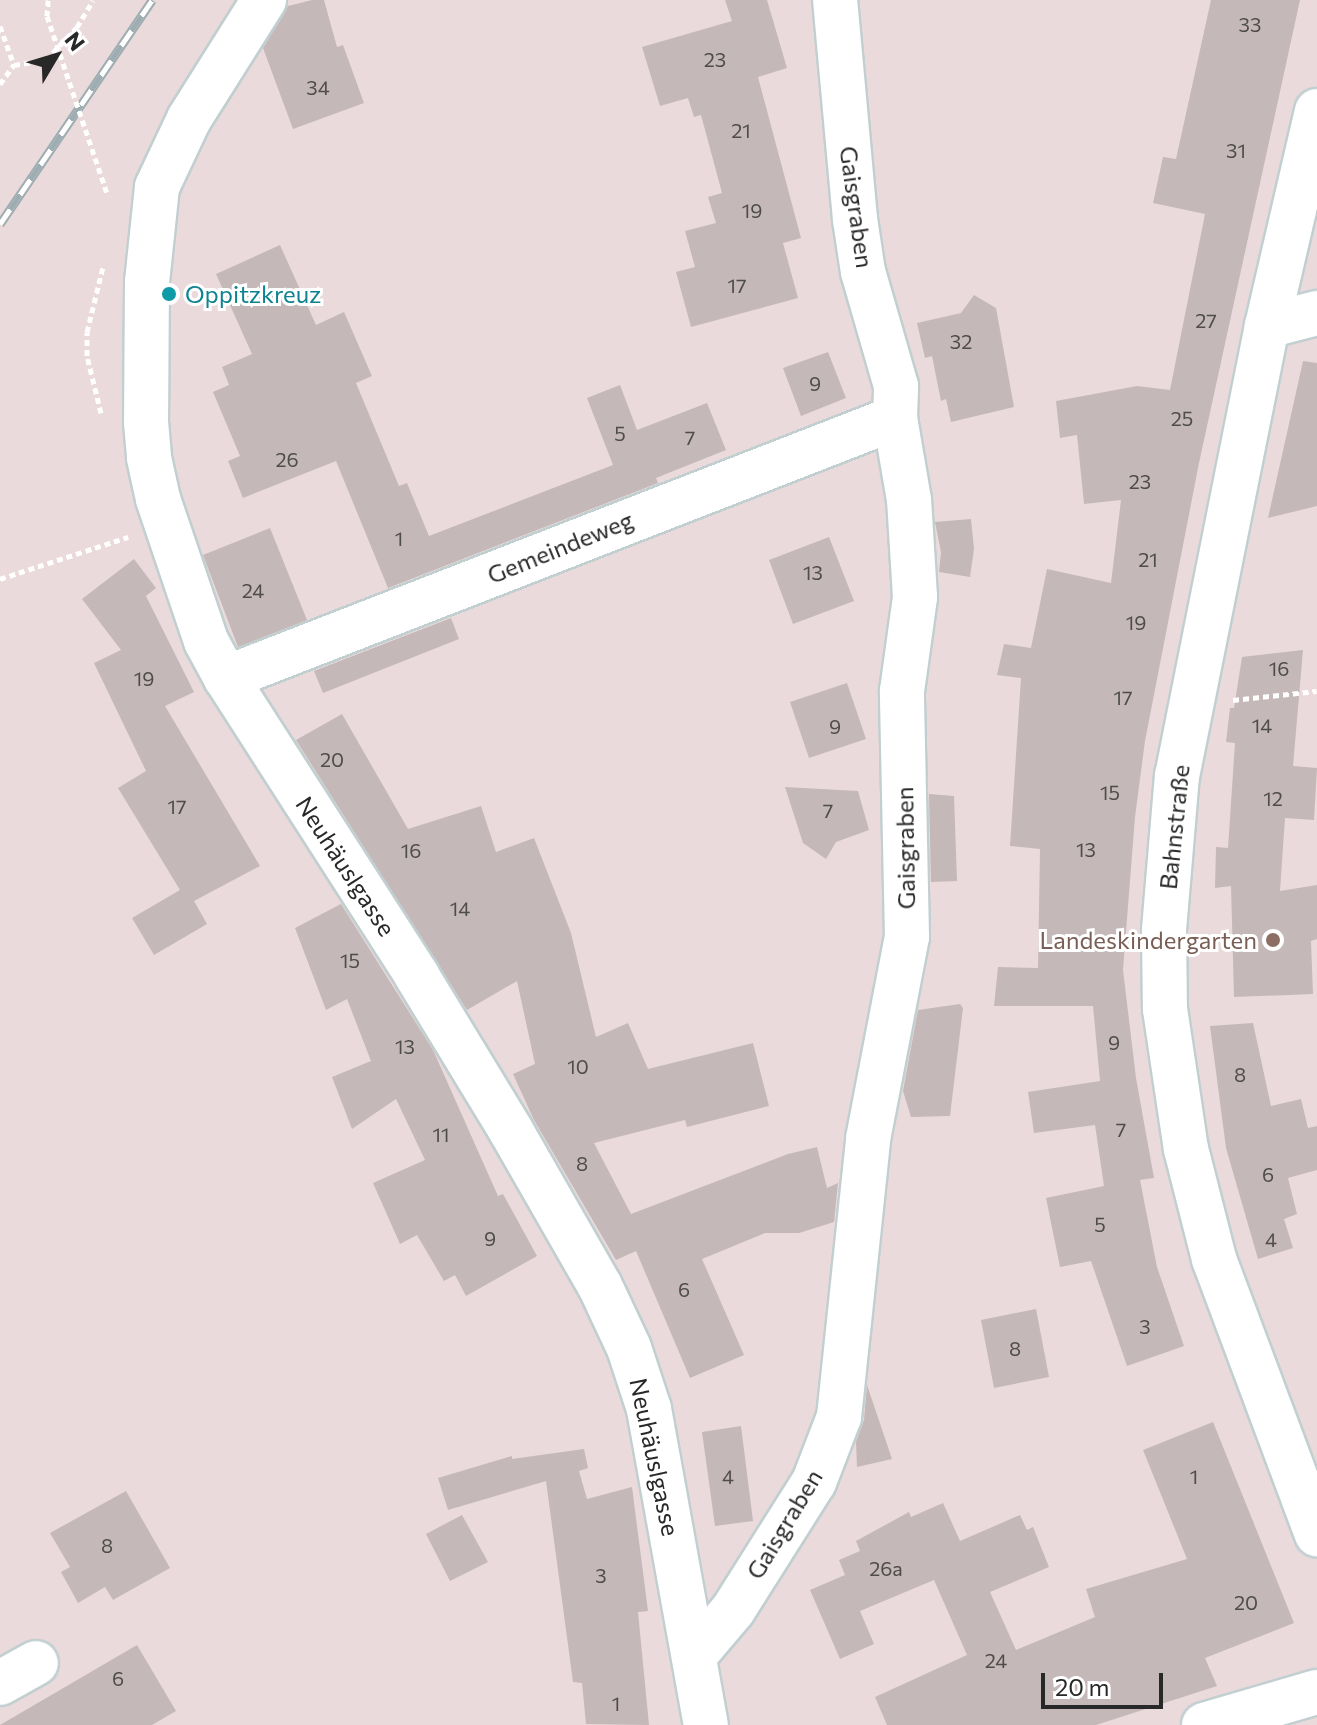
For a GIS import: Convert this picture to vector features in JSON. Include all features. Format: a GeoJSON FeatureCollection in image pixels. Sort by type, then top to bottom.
{"type":"FeatureCollection","features":[{"type":"Feature","properties":{"kind":"street","name":"Neuhäuslgasse"},"geometry":{"type":"LineString","coordinates":[[264,0],[189,119],[157,187],[147,282],[149,458],[177,562],[206,641],[226,678],[417,976],[600,1286],[629,1348],[649,1409],[706,1725]]}},
{"type":"Feature","properties":{"kind":"street","name":"Gaisgraben"},"geometry":{"type":"LineString","coordinates":[[694,1656],[733,1610],[814,1482],[839,1417],[868,1139],[907,937],[902,691],[915,597],[909,500],[895,418],[896,386],[863,272],[855,219],[835,0]]}},
{"type":"Feature","properties":{"kind":"street","name":"Bahnstraße"},"geometry":{"type":"LineString","coordinates":[[1317,111],[1267,326],[1177,775],[1164,931],[1165,1009],[1186,1149],[1214,1259],[1317,1534]]}},
{"type":"Feature","properties":{"kind":"street"},"geometry":{"type":"LineString","coordinates":[[1267,326],[1317,313]]}},
{"type":"Feature","properties":{"kind":"street","name":"Gemeindeweg"},"geometry":{"type":"LineString","coordinates":[[226,678],[895,418]]}},
{"type":"Feature","properties":{"kind":"street"},"geometry":{"type":"LineString","coordinates":[[1204,1725],[1317,1692]]}},
{"type":"Feature","properties":{"kind":"path"},"geometry":{"type":"LineString","coordinates":[[48,0],[47,16],[108,196]]}},
{"type":"Feature","properties":{"kind":"path"},"geometry":{"type":"LineString","coordinates":[[0,84],[14,65],[46,60],[77,27],[93,0]]}},
{"type":"Feature","properties":{"kind":"path"},"geometry":{"type":"LineString","coordinates":[[0,26],[14,65]]}},
{"type":"Feature","properties":{"kind":"path"},"geometry":{"type":"LineString","coordinates":[[0,579],[136,534]]}},
{"type":"Feature","properties":{"kind":"path"},"geometry":{"type":"LineString","coordinates":[[1192,700],[1317,691]]}},
{"type":"Feature","properties":{"kind":"building"},"geometry":{"type":"Polygon","coordinates":[[[324,0],[337,47],[343,45],[364,103],[293,129],[263,48],[288,6],[324,0]]]}},
{"type":"Feature","properties":{"kind":"building"},"geometry":{"type":"Polygon","coordinates":[[[725,0],[767,0],[787,68],[758,77],[801,238],[783,243],[798,298],[691,327],[676,272],[695,267],[685,231],[716,223],[708,197],[722,193],[701,115],[694,117],[688,98],[660,106],[642,47],[732,21],[725,0]]]}},
{"type":"Feature","properties":{"kind":"building"},"geometry":{"type":"Polygon","coordinates":[[[1211,0],[1300,0],[1199,463],[1145,741],[1135,817],[1123,970],[1136,1078],[1154,1178],[1140,1180],[1157,1267],[1184,1346],[1127,1366],[1091,1261],[1060,1267],[1046,1198],[1104,1186],[1095,1125],[1034,1133],[1028,1092],[1100,1081],[1093,1006],[994,1006],[998,967],[1038,968],[1040,849],[1010,846],[1021,678],[997,675],[1004,644],[1031,648],[1047,569],[1111,583],[1121,500],[1084,504],[1077,435],[1060,438],[1056,401],[1137,386],[1170,390],[1205,214],[1153,203],[1163,157],[1176,159],[1211,0]]]}},
{"type":"Feature","properties":{"kind":"building"},"geometry":{"type":"Polygon","coordinates":[[[280,245],[316,325],[344,312],[372,376],[356,383],[399,486],[407,483],[429,536],[613,465],[587,398],[620,385],[637,430],[707,403],[726,450],[656,478],[658,483],[388,588],[336,461],[243,498],[228,461],[240,456],[213,392],[229,385],[222,367],[252,354],[216,274],[280,245]]]}},
{"type":"Feature","properties":{"kind":"building"},"geometry":{"type":"Polygon","coordinates":[[[974,295],[996,308],[1014,407],[951,422],[946,399],[941,401],[932,356],[925,358],[917,323],[961,313],[974,295]]]}},
{"type":"Feature","properties":{"kind":"building"},"geometry":{"type":"Polygon","coordinates":[[[828,352],[846,398],[801,416],[783,368],[828,352]]]}},
{"type":"Feature","properties":{"kind":"building"},"geometry":{"type":"Polygon","coordinates":[[[1303,361],[1317,363],[1317,506],[1268,518],[1303,361]]]}},
{"type":"Feature","properties":{"kind":"building"},"geometry":{"type":"Polygon","coordinates":[[[971,519],[974,549],[970,577],[939,572],[941,552],[935,522],[971,519]]]}},
{"type":"Feature","properties":{"kind":"building"},"geometry":{"type":"Polygon","coordinates":[[[270,528],[307,620],[238,647],[203,555],[270,528]]]}},
{"type":"Feature","properties":{"kind":"building"},"geometry":{"type":"Polygon","coordinates":[[[829,537],[854,601],[793,624],[769,560],[829,537]]]}},
{"type":"Feature","properties":{"kind":"building"},"geometry":{"type":"Polygon","coordinates":[[[134,559],[156,588],[146,596],[194,692],[165,706],[260,866],[194,901],[207,924],[154,955],[132,918],[180,890],[118,788],[146,771],[94,663],[121,650],[82,599],[134,559]]]}},
{"type":"Feature","properties":{"kind":"building"},"geometry":{"type":"Polygon","coordinates":[[[451,618],[459,639],[323,693],[314,671],[451,618]]]}},
{"type":"Feature","properties":{"kind":"building"},"geometry":{"type":"Polygon","coordinates":[[[1303,650],[1293,766],[1317,768],[1314,820],[1285,818],[1280,891],[1317,885],[1317,939],[1311,941],[1313,994],[1234,997],[1231,886],[1215,888],[1216,847],[1228,848],[1235,743],[1226,742],[1230,708],[1234,708],[1242,657],[1303,650]]]}},
{"type":"Feature","properties":{"kind":"building"},"geometry":{"type":"Polygon","coordinates":[[[847,683],[866,739],[809,758],[790,702],[847,683]]]}},
{"type":"Feature","properties":{"kind":"building"},"geometry":{"type":"Polygon","coordinates":[[[342,714],[408,829],[481,806],[496,852],[534,838],[571,933],[596,1037],[628,1023],[648,1069],[753,1043],[769,1106],[687,1127],[685,1120],[594,1143],[631,1214],[788,1154],[817,1147],[827,1188],[838,1183],[834,1222],[799,1233],[765,1233],[702,1259],[744,1355],[690,1378],[636,1251],[616,1260],[534,1120],[513,1074],[535,1064],[517,981],[467,1010],[296,740],[342,714]]]}},
{"type":"Feature","properties":{"kind":"building"},"geometry":{"type":"Polygon","coordinates":[[[785,787],[858,791],[869,830],[836,842],[826,859],[803,843],[785,787]]]}},
{"type":"Feature","properties":{"kind":"building"},"geometry":{"type":"Polygon","coordinates":[[[929,794],[954,796],[957,881],[931,882],[929,794]]]}},
{"type":"Feature","properties":{"kind":"building"},"geometry":{"type":"Polygon","coordinates":[[[341,904],[433,1050],[498,1196],[503,1194],[537,1256],[466,1296],[455,1275],[444,1281],[417,1235],[400,1244],[373,1183],[425,1160],[396,1099],[352,1129],[332,1077],[371,1061],[347,999],[326,1010],[295,928],[341,904]]]}},
{"type":"Feature","properties":{"kind":"building"},"geometry":{"type":"Polygon","coordinates":[[[960,1004],[963,1008],[950,1116],[911,1117],[903,1091],[918,1010],[960,1004]]]}},
{"type":"Feature","properties":{"kind":"building"},"geometry":{"type":"Polygon","coordinates":[[[1253,1023],[1271,1106],[1301,1099],[1308,1128],[1317,1126],[1317,1170],[1288,1178],[1297,1214],[1284,1219],[1293,1248],[1258,1259],[1226,1148],[1210,1026],[1253,1023]]]}},
{"type":"Feature","properties":{"kind":"building"},"geometry":{"type":"Polygon","coordinates":[[[1036,1309],[1049,1377],[994,1388],[981,1320],[1036,1309]]]}},
{"type":"Feature","properties":{"kind":"building"},"geometry":{"type":"Polygon","coordinates":[[[867,1385],[892,1459],[857,1467],[856,1442],[864,1420],[867,1385]]]}},
{"type":"Feature","properties":{"kind":"building"},"geometry":{"type":"Polygon","coordinates":[[[1213,1422],[1294,1623],[1205,1658],[1217,1686],[1096,1725],[887,1725],[875,1697],[967,1655],[934,1580],[860,1611],[874,1644],[840,1659],[810,1590],[845,1575],[839,1560],[860,1551],[856,1541],[909,1512],[911,1517],[943,1503],[960,1541],[1020,1515],[1027,1530],[1033,1527],[1049,1567],[990,1592],[1016,1650],[1095,1617],[1086,1589],[1187,1559],[1143,1450],[1213,1422]]]}},
{"type":"Feature","properties":{"kind":"building"},"geometry":{"type":"Polygon","coordinates":[[[741,1426],[753,1521],[715,1526],[702,1432],[741,1426]]]}},
{"type":"Feature","properties":{"kind":"building"},"geometry":{"type":"Polygon","coordinates":[[[584,1449],[588,1468],[579,1471],[587,1499],[632,1487],[648,1611],[638,1612],[649,1725],[586,1724],[582,1683],[573,1682],[546,1481],[448,1510],[438,1478],[512,1456],[512,1459],[584,1449]]]}},
{"type":"Feature","properties":{"kind":"building"},"geometry":{"type":"Polygon","coordinates":[[[126,1491],[170,1568],[113,1600],[105,1587],[78,1603],[61,1572],[70,1567],[50,1533],[126,1491]]]}},
{"type":"Feature","properties":{"kind":"building"},"geometry":{"type":"Polygon","coordinates":[[[462,1515],[488,1562],[450,1581],[426,1534],[462,1515]]]}},
{"type":"Feature","properties":{"kind":"building"},"geometry":{"type":"Polygon","coordinates":[[[137,1645],[176,1711],[152,1725],[0,1725],[137,1645]]]}},
{"type":"Feature","properties":{"kind":"railway"},"geometry":{"type":"LineString","coordinates":[[0,224],[152,0]]}},
{"type":"Feature","properties":{"kind":"place","name":"Oppitzkreuz"},"geometry":{"type":"Point","coordinates":[169,294]}},
{"type":"Feature","properties":{"kind":"place","name":"Landeskindergarten"},"geometry":{"type":"Point","coordinates":[1273,940]}}]}
